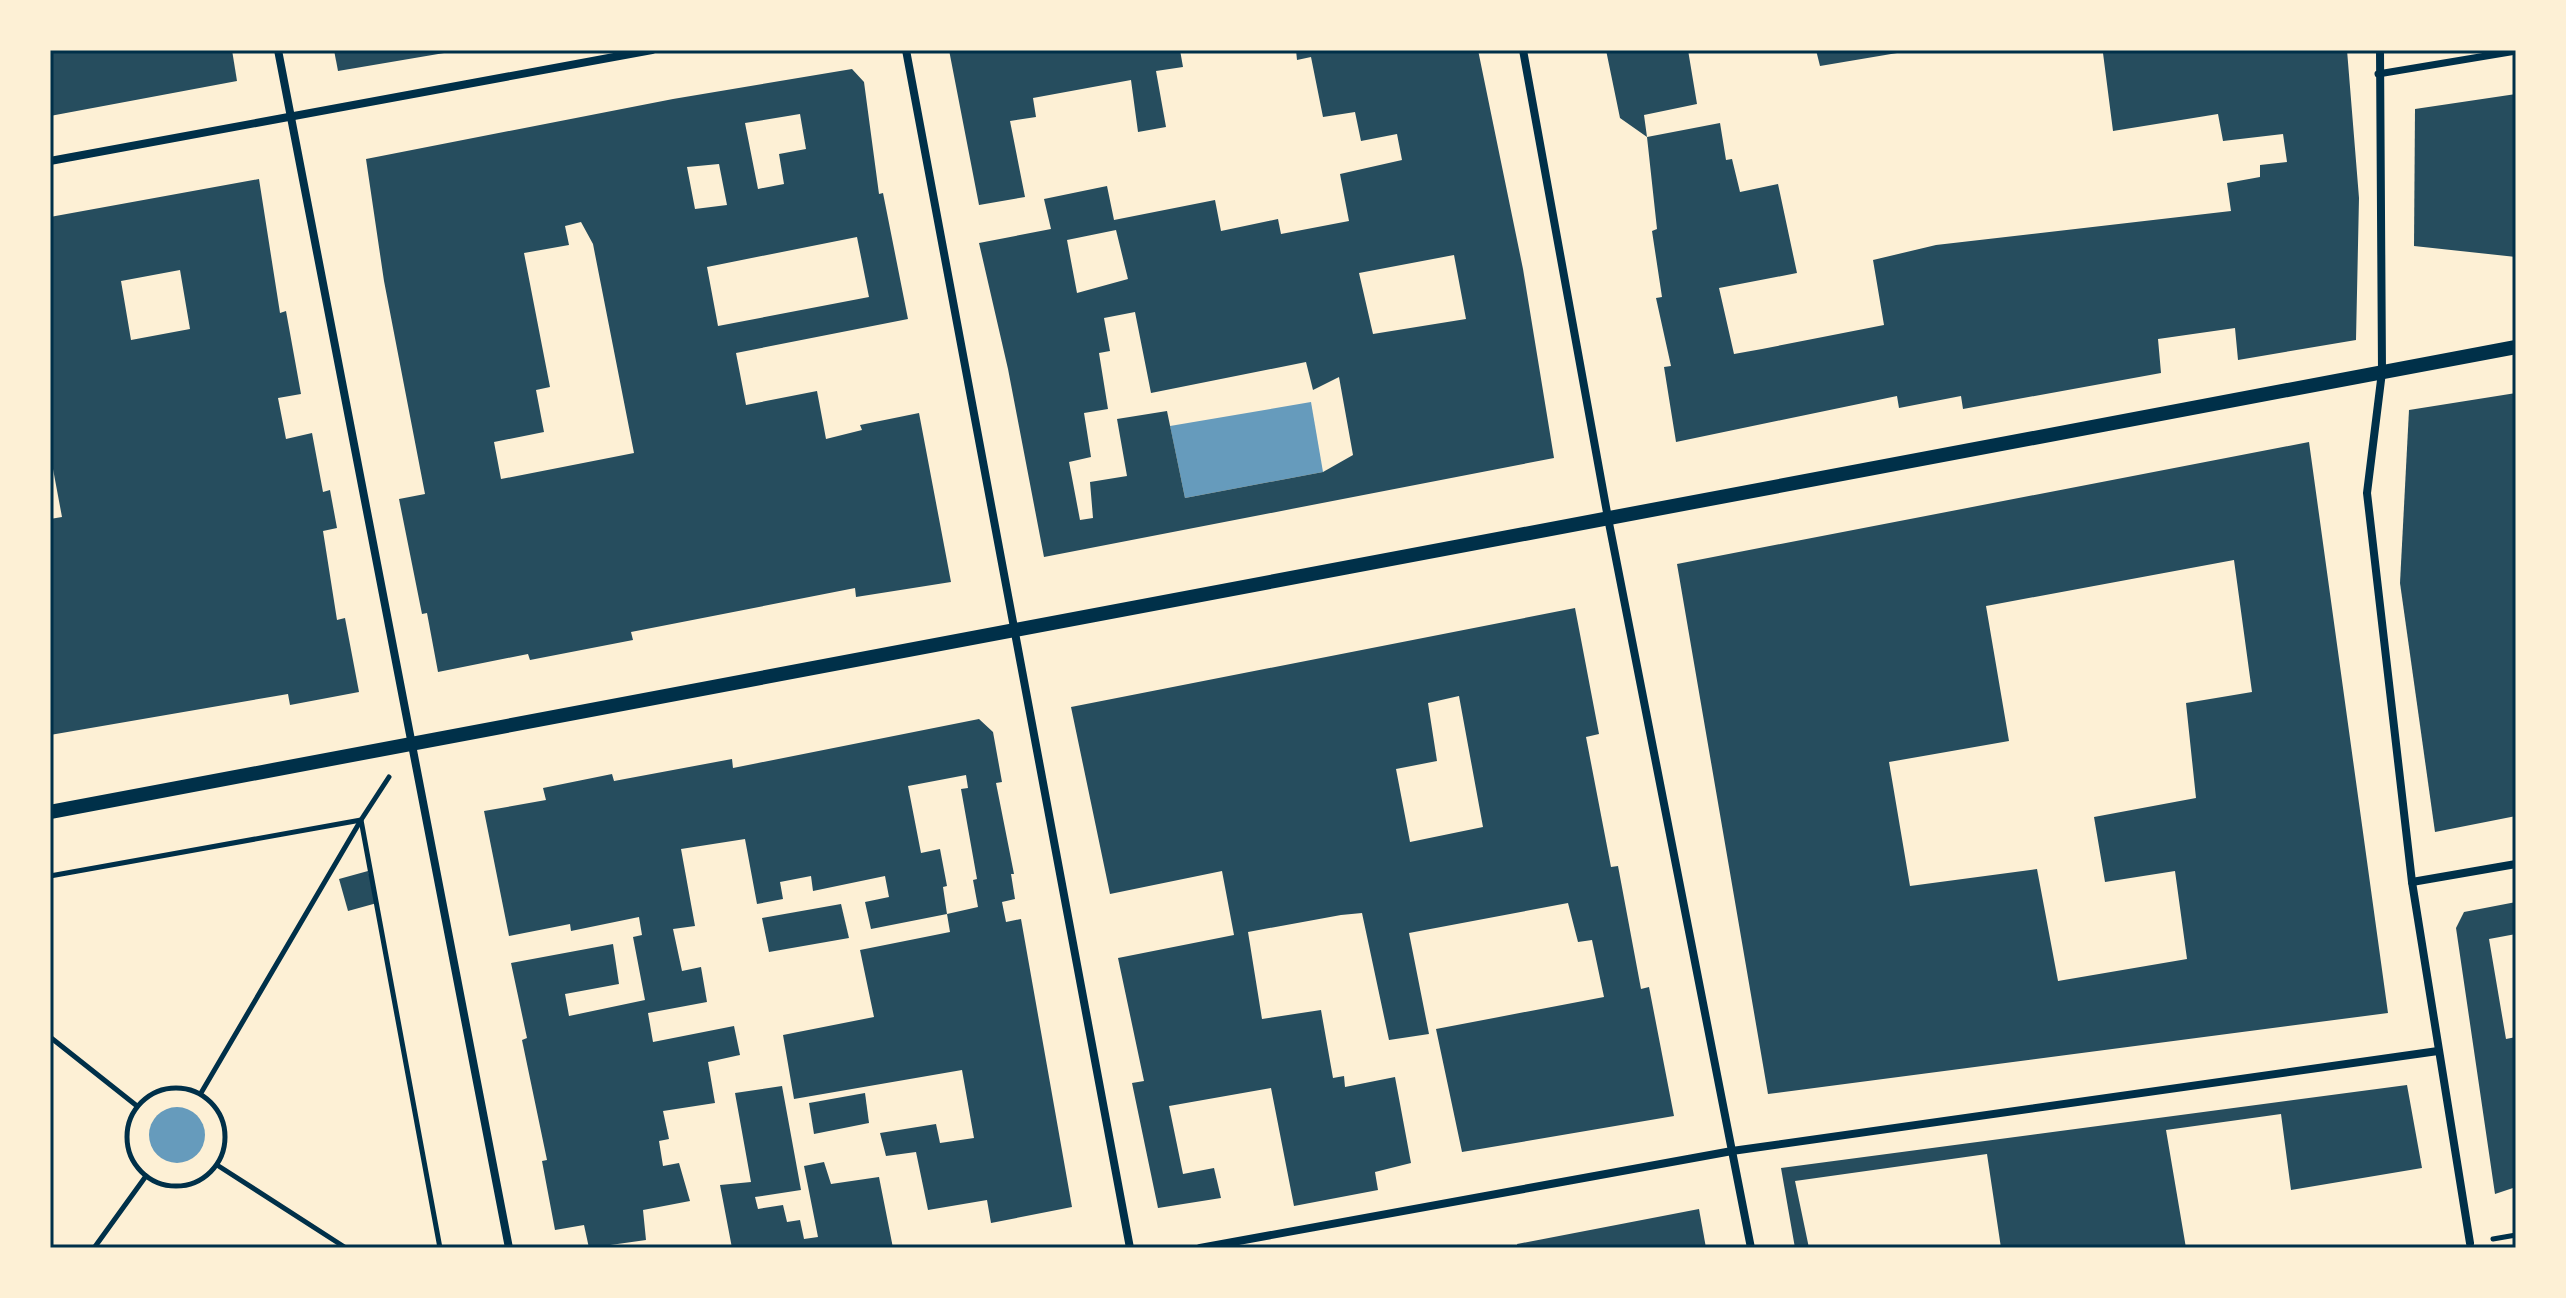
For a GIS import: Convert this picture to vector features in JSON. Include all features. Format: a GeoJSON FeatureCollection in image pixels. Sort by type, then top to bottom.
{"type":"FeatureCollection","features":[{"type":"Feature","properties":{"kind":"street"},"geometry":{"type":"LineString","coordinates":[[278,50],[509,1248]]}},
{"type":"Feature","properties":{"kind":"street"},"geometry":{"type":"LineString","coordinates":[[50,161],[652,50]]}},
{"type":"Feature","properties":{"kind":"street"},"geometry":{"type":"LineString","coordinates":[[906,50],[1130,1248]]}},
{"type":"Feature","properties":{"kind":"street"},"geometry":{"type":"LineString","coordinates":[[1523,50],[1608,518],[1751,1248]]}},
{"type":"Feature","properties":{"kind":"street"},"geometry":{"type":"LineString","coordinates":[[2380,50],[2382,372],[2367,493],[2412,882],[2470,1243]]}},
{"type":"Feature","properties":{"kind":"street"},"geometry":{"type":"LineString","coordinates":[[2378,74],[2516,51]]}},
{"type":"Feature","properties":{"kind":"street"},"geometry":{"type":"LineString","coordinates":[[50,812],[2516,347]]}},
{"type":"Feature","properties":{"kind":"street"},"geometry":{"type":"LineString","coordinates":[[2412,882],[2516,864]]}},
{"type":"Feature","properties":{"kind":"street"},"geometry":{"type":"LineString","coordinates":[[1200,1248],[1732,1151],[2438,1051]]}},
{"type":"Feature","properties":{"kind":"path"},"geometry":{"type":"LineString","coordinates":[[201,1093],[361,820],[413,743]]}},
{"type":"Feature","properties":{"kind":"path"},"geometry":{"type":"LineString","coordinates":[[50,876],[361,820]]}},
{"type":"Feature","properties":{"kind":"path"},"geometry":{"type":"LineString","coordinates":[[361,820],[440,1248]]}},
{"type":"Feature","properties":{"kind":"path"},"geometry":{"type":"LineString","coordinates":[[50,1037],[137,1106]]}},
{"type":"Feature","properties":{"kind":"path"},"geometry":{"type":"LineString","coordinates":[[168,1087],[201,1093],[218,1109],[226,1129],[224,1150],[217,1165],[202,1179],[182,1186],[163,1185],[146,1176],[134,1163],[128,1147],[127,1126],[137,1106],[149,1095],[168,1087]]}},
{"type":"Feature","properties":{"kind":"path"},"geometry":{"type":"LineString","coordinates":[[217,1165],[346,1248]]}},
{"type":"Feature","properties":{"kind":"path"},"geometry":{"type":"LineString","coordinates":[[94,1248],[146,1176]]}},
{"type":"Feature","properties":{"kind":"water"},"geometry":{"type":"Polygon","coordinates":[[[1311,402],[1323,472],[1185,498],[1170,426],[1311,402]]]}},
{"type":"Feature","properties":{"kind":"water"},"geometry":{"type":"Polygon","coordinates":[[[177,1107],[197,1115],[205,1135],[197,1155],[177,1163],[157,1155],[149,1135],[157,1115],[177,1107]]]}},
{"type":"Feature","properties":{"kind":"building"},"geometry":{"type":"Polygon","coordinates":[[[50,50],[232,50],[237,81],[50,116],[50,50]]]}},
{"type":"Feature","properties":{"kind":"building"},"geometry":{"type":"Polygon","coordinates":[[[334,50],[450,50],[450,52],[338,71],[334,50]]]}},
{"type":"Feature","properties":{"kind":"building"},"geometry":{"type":"Polygon","coordinates":[[[949,50],[1180,50],[1183,67],[1156,71],[1166,127],[1138,132],[1131,80],[1033,98],[1036,117],[1010,121],[1025,197],[979,205],[949,50]]]}},
{"type":"Feature","properties":{"kind":"building"},"geometry":{"type":"Polygon","coordinates":[[[1296,50],[1478,50],[1523,269],[1554,458],[1044,557],[1008,369],[979,243],[1051,229],[1044,199],[1107,186],[1114,220],[1215,200],[1221,231],[1278,219],[1281,234],[1349,221],[1340,174],[1402,160],[1397,134],[1361,141],[1355,112],[1323,117],[1311,57],[1297,60],[1296,50]],[[1116,230],[1067,240],[1077,293],[1128,279],[1116,230]],[[1454,255],[1359,273],[1373,334],[1466,319],[1454,255]],[[1135,312],[1104,318],[1110,351],[1099,353],[1108,409],[1084,413],[1091,457],[1069,462],[1080,520],[1093,518],[1090,482],[1127,476],[1117,419],[1167,411],[1185,498],[1323,472],[1353,455],[1339,377],[1313,390],[1306,362],[1151,393],[1135,312]]]}},
{"type":"Feature","properties":{"kind":"building"},"geometry":{"type":"Polygon","coordinates":[[[1606,50],[1688,50],[1697,104],[1644,115],[1647,137],[1620,118],[1606,50]]]}},
{"type":"Feature","properties":{"kind":"building"},"geometry":{"type":"Polygon","coordinates":[[[1816,50],[1903,50],[1903,52],[1820,66],[1816,50]]]}},
{"type":"Feature","properties":{"kind":"building"},"geometry":{"type":"Polygon","coordinates":[[[2120,50],[2347,50],[2359,198],[2356,340],[2238,360],[2235,328],[2158,339],[2161,373],[1963,409],[1961,396],[1899,408],[1897,396],[1676,442],[1664,367],[1671,366],[1656,298],[1662,297],[1652,231],[1657,229],[1647,137],[1720,123],[1726,160],[1732,159],[1740,192],[1778,184],[1797,273],[1719,288],[1734,354],[1762,349],[1884,325],[1873,260],[1936,245],[2231,211],[2227,183],[2260,177],[2260,165],[2287,162],[2283,134],[2223,141],[2218,114],[2113,131],[2103,53],[2120,50]]]}},
{"type":"Feature","properties":{"kind":"building"},"geometry":{"type":"Polygon","coordinates":[[[852,69],[864,82],[879,194],[883,193],[908,319],[736,353],[746,405],[817,391],[826,439],[862,430],[860,425],[919,413],[951,582],[856,597],[855,588],[631,632],[633,640],[530,660],[528,654],[438,672],[427,613],[422,614],[399,499],[425,494],[384,281],[366,159],[673,99],[852,69]],[[800,114],[745,123],[758,189],[784,184],[779,154],[806,149],[800,114]],[[719,164],[687,167],[695,209],[727,205],[719,164]],[[581,222],[565,226],[569,245],[524,253],[550,387],[536,390],[544,432],[494,442],[501,479],[634,453],[593,244],[581,222]],[[857,237],[707,267],[718,326],[869,297],[857,237]]]}},
{"type":"Feature","properties":{"kind":"building"},"geometry":{"type":"Polygon","coordinates":[[[2516,94],[2516,257],[2414,246],[2415,109],[2516,94]]]}},
{"type":"Feature","properties":{"kind":"building"},"geometry":{"type":"Polygon","coordinates":[[[259,179],[280,313],[286,311],[301,394],[278,398],[286,439],[312,433],[323,492],[330,490],[337,528],[323,531],[337,620],[345,618],[359,692],[290,705],[288,694],[50,735],[50,519],[62,517],[50,453],[50,217],[259,179]],[[180,270],[121,281],[131,340],[190,329],[180,270]]]}},
{"type":"Feature","properties":{"kind":"building"},"geometry":{"type":"Polygon","coordinates":[[[2516,393],[2516,816],[2435,832],[2400,583],[2409,410],[2516,393]]]}},
{"type":"Feature","properties":{"kind":"building"},"geometry":{"type":"Polygon","coordinates":[[[2309,442],[2388,1013],[1768,1094],[1677,564],[2309,442]],[[2234,560],[1986,606],[2009,741],[1889,762],[1910,886],[2037,869],[2058,981],[2187,959],[2175,871],[2105,882],[2094,817],[2196,798],[2186,703],[2252,692],[2234,560]]]}},
{"type":"Feature","properties":{"kind":"building"},"geometry":{"type":"Polygon","coordinates":[[[1575,608],[1599,734],[1586,737],[1611,867],[1618,866],[1641,989],[1649,987],[1674,1116],[1462,1152],[1436,1029],[1604,997],[1592,940],[1578,942],[1568,903],[1409,933],[1429,1034],[1389,1040],[1362,913],[1341,915],[1248,932],[1262,1019],[1321,1010],[1333,1078],[1344,1076],[1345,1087],[1395,1077],[1411,1163],[1375,1172],[1378,1190],[1294,1206],[1271,1088],[1169,1106],[1183,1174],[1214,1168],[1221,1198],[1158,1208],[1132,1083],[1144,1081],[1118,958],[1234,935],[1222,871],[1110,894],[1071,707],[1575,608]],[[1459,696],[1428,703],[1437,761],[1396,769],[1410,842],[1483,827],[1459,696]]]}},
{"type":"Feature","properties":{"kind":"building"},"geometry":{"type":"Polygon","coordinates":[[[979,719],[993,732],[1002,782],[996,783],[1014,874],[1011,874],[1015,899],[1002,902],[1006,922],[1021,919],[1072,1207],[991,1223],[987,1200],[928,1210],[916,1152],[886,1156],[880,1133],[936,1124],[940,1143],[974,1138],[962,1070],[794,1099],[783,1035],[874,1017],[860,950],[950,932],[947,914],[871,929],[865,902],[889,897],[885,876],[813,891],[811,876],[780,882],[783,899],[757,904],[745,839],[681,849],[695,926],[673,929],[682,971],[701,967],[707,1002],[648,1013],[653,1042],[734,1026],[740,1055],[708,1062],[715,1103],[663,1111],[669,1139],[659,1141],[663,1166],[679,1163],[690,1201],[643,1210],[646,1240],[589,1248],[584,1225],[555,1230],[542,1161],[547,1160],[522,1040],[527,1038],[511,963],[613,944],[619,984],[565,994],[569,1016],[645,1000],[633,937],[642,935],[639,917],[571,931],[570,924],[509,936],[484,811],[546,800],[543,788],[612,774],[614,781],[732,759],[733,768],[979,719]],[[966,775],[908,786],[921,853],[940,849],[947,886],[943,887],[947,914],[978,907],[973,880],[977,879],[961,789],[968,788],[966,775]]]}},
{"type":"Feature","properties":{"kind":"building"},"geometry":{"type":"Polygon","coordinates":[[[368,871],[377,903],[348,911],[339,879],[368,871]]]}},
{"type":"Feature","properties":{"kind":"building"},"geometry":{"type":"Polygon","coordinates":[[[2516,902],[2516,934],[2489,939],[2506,1039],[2516,1037],[2516,1187],[2495,1194],[2456,928],[2464,912],[2516,902]]]}},
{"type":"Feature","properties":{"kind":"building"},"geometry":{"type":"Polygon","coordinates":[[[841,904],[849,938],[769,952],[762,918],[841,904]]]}},
{"type":"Feature","properties":{"kind":"building"},"geometry":{"type":"Polygon","coordinates":[[[2407,1085],[2422,1168],[2291,1190],[2281,1114],[2166,1130],[2186,1248],[2001,1248],[1987,1154],[1795,1181],[1809,1248],[1795,1248],[1781,1168],[2407,1085]]]}},
{"type":"Feature","properties":{"kind":"building"},"geometry":{"type":"Polygon","coordinates":[[[782,1086],[801,1190],[755,1197],[758,1209],[783,1205],[787,1222],[800,1220],[804,1239],[818,1237],[804,1166],[824,1162],[831,1184],[879,1177],[893,1248],[732,1248],[720,1185],[751,1182],[735,1093],[782,1086]]]}},
{"type":"Feature","properties":{"kind":"building"},"geometry":{"type":"Polygon","coordinates":[[[865,1093],[869,1123],[814,1134],[809,1103],[865,1093]]]}},
{"type":"Feature","properties":{"kind":"building"},"geometry":{"type":"Polygon","coordinates":[[[1699,1209],[1706,1248],[1518,1248],[1517,1244],[1699,1209]]]}}]}
